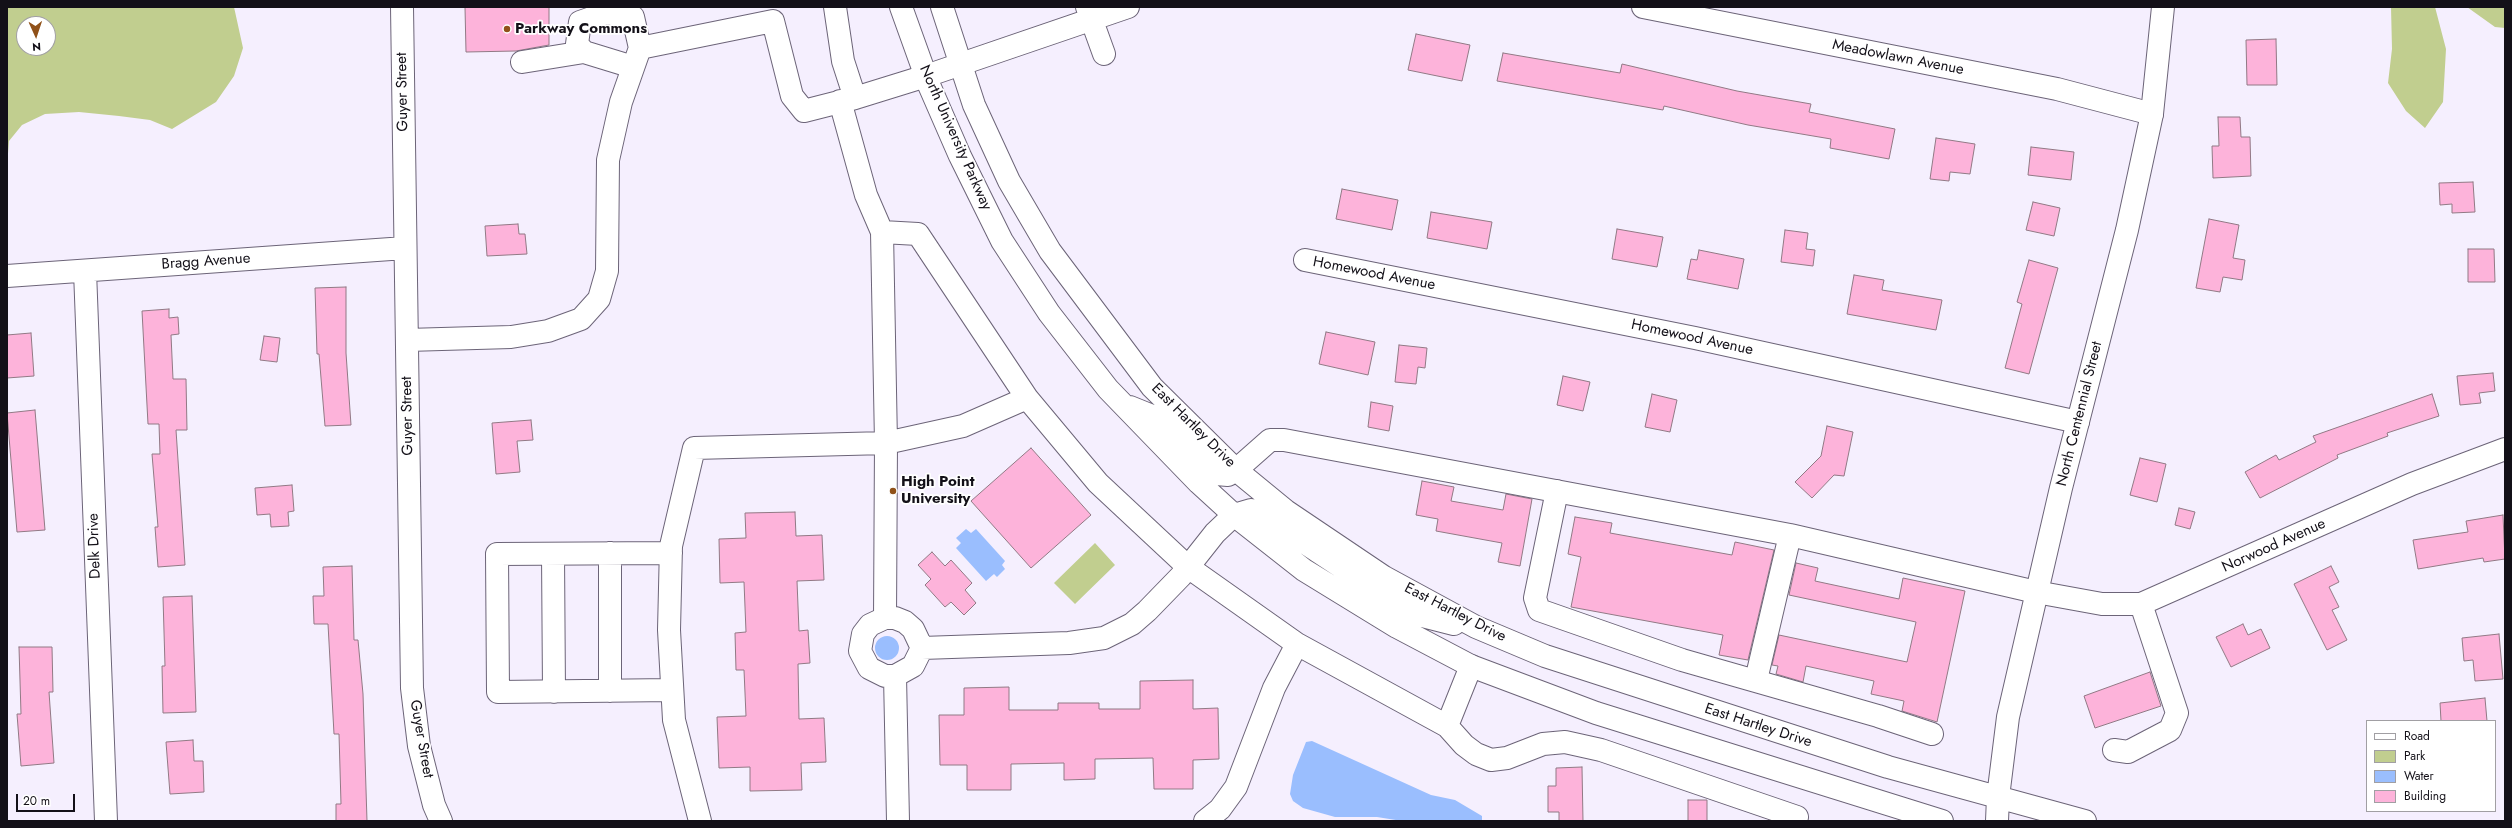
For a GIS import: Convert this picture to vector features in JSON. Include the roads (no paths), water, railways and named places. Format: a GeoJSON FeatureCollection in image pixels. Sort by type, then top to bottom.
{"type":"FeatureCollection","features":[{"type":"Feature","properties":{"kind":"main road","name":"Guyer Street"},"geometry":{"type":"LineString","coordinates":[[402,7],[412,688],[419,746],[434,806],[441,821]]}},
{"type":"Feature","properties":{"kind":"main road"},"geometry":{"type":"LineString","coordinates":[[836,7],[848,100],[866,195],[882,232],[886,443],[885,618]]}},
{"type":"Feature","properties":{"kind":"main road","name":"North University Parkway"},"geometry":{"type":"LineString","coordinates":[[901,7],[926,76],[960,156],[1002,240],[1049,313],[1108,390],[1122,403]]}},
{"type":"Feature","properties":{"kind":"main road","name":"North University Parkway"},"geometry":{"type":"LineString","coordinates":[[942,7],[974,105],[1009,181],[1050,251]]}},
{"type":"Feature","properties":{"kind":"main road"},"geometry":{"type":"LineString","coordinates":[[522,62],[584,52],[636,58],[773,22],[792,96],[804,111],[848,100],[926,76],[961,64],[1090,13],[1128,7]]}},
{"type":"Feature","properties":{"kind":"main road","name":"Meadowlawn Avenue"},"geometry":{"type":"LineString","coordinates":[[1643,7],[2057,89],[2152,114]]}},
{"type":"Feature","properties":{"kind":"main road","name":"North Centennial Street"},"geometry":{"type":"LineString","coordinates":[[1997,821],[1998,797],[2008,716],[2036,592],[2127,230],[2152,114],[2163,7]]}},
{"type":"Feature","properties":{"kind":"main road"},"geometry":{"type":"LineString","coordinates":[[407,340],[511,337],[548,332],[581,319],[599,299],[607,271],[608,160],[621,102],[636,58],[633,17],[606,13],[580,22],[577,44],[584,52]]}},
{"type":"Feature","properties":{"kind":"main road"},"geometry":{"type":"LineString","coordinates":[[1090,13],[1104,54]]}},
{"type":"Feature","properties":{"kind":"main road"},"geometry":{"type":"LineString","coordinates":[[882,232],[918,234],[1027,398],[1098,483],[1188,566],[1297,644],[1447,726],[1464,745],[1476,754],[1491,760],[1507,758],[1542,744],[1565,742],[1601,750],[1797,817]]}},
{"type":"Feature","properties":{"kind":"main road","name":"Bragg Avenue"},"geometry":{"type":"LineString","coordinates":[[7,276],[405,248]]}},
{"type":"Feature","properties":{"kind":"main road","name":"East Hartley Drive"},"geometry":{"type":"LineString","coordinates":[[1050,251],[1152,386],[1236,470],[1286,511],[1384,577],[1476,627],[1545,656],[1888,767],[1998,797]]}},
{"type":"Feature","properties":{"kind":"main road","name":"Homewood Avenue"},"geometry":{"type":"LineString","coordinates":[[1305,260],[1695,338],[2078,422]]}},
{"type":"Feature","properties":{"kind":"main road","name":"Delk Drive"},"geometry":{"type":"LineString","coordinates":[[85,271],[106,821]]}},
{"type":"Feature","properties":{"kind":"main road"},"geometry":{"type":"LineString","coordinates":[[700,821],[674,720],[669,630],[671,552],[694,448],[886,443],[963,426],[1027,398]]}},
{"type":"Feature","properties":{"kind":"main road"},"geometry":{"type":"LineString","coordinates":[[1122,403],[1162,420],[1216,474],[1228,476],[1236,470]]}},
{"type":"Feature","properties":{"kind":"main road"},"geometry":{"type":"LineString","coordinates":[[1122,403],[1199,483],[1234,515],[1304,570],[1397,627],[1471,666],[1596,713],[1942,821]]}},
{"type":"Feature","properties":{"kind":"main road","name":"Norwood Avenue"},"geometry":{"type":"LineString","coordinates":[[1236,470],[1270,440],[1284,440],[1790,535],[2036,592],[2102,604],[2141,604],[2412,484],[2505,449]]}},
{"type":"Feature","properties":{"kind":"main road"},"geometry":{"type":"LineString","coordinates":[[1557,491],[1535,598],[1539,610],[1682,660],[1756,680],[1932,734]]}},
{"type":"Feature","properties":{"kind":"main road"},"geometry":{"type":"LineString","coordinates":[[922,648],[1069,643],[1104,638],[1132,624],[1147,611],[1188,566],[1215,533],[1234,515],[1250,510],[1261,512],[1411,614],[1494,635]]}},
{"type":"Feature","properties":{"kind":"main road"},"geometry":{"type":"LineString","coordinates":[[1756,680],[1790,535]]}},
{"type":"Feature","properties":{"kind":"main road"},"geometry":{"type":"LineString","coordinates":[[671,552],[497,554],[498,692],[672,690]]}},
{"type":"Feature","properties":{"kind":"main road"},"geometry":{"type":"LineString","coordinates":[[610,553],[610,691]]}},
{"type":"Feature","properties":{"kind":"main road"},"geometry":{"type":"LineString","coordinates":[[553,554],[554,692]]}},
{"type":"Feature","properties":{"kind":"main road"},"geometry":{"type":"LineString","coordinates":[[2114,750],[2128,752],[2170,730],[2177,713],[2141,604]]}},
{"type":"Feature","properties":{"kind":"main road"},"geometry":{"type":"LineString","coordinates":[[885,618],[895,618],[905,622],[913,628],[922,648],[913,666],[895,676],[878,674],[869,668],[860,651],[863,634],[870,625],[885,618]]}},
{"type":"Feature","properties":{"kind":"main road"},"geometry":{"type":"LineString","coordinates":[[1205,821],[1220,809],[1236,787],[1274,688],[1297,644]]}},
{"type":"Feature","properties":{"kind":"main road"},"geometry":{"type":"LineString","coordinates":[[1447,726],[1471,666]]}},
{"type":"Feature","properties":{"kind":"main road"},"geometry":{"type":"LineString","coordinates":[[895,676],[898,821]]}},
{"type":"Feature","properties":{"kind":"main road"},"geometry":{"type":"LineString","coordinates":[[1998,797],[2085,821]]}},
{"type":"Feature","properties":{"kind":"water"},"geometry":{"type":"Polygon","coordinates":[[[966,529],[971,533],[976,529],[1005,561],[1002,565],[1005,569],[997,577],[994,574],[986,581],[956,548],[961,543],[956,538],[966,529]]]}},
{"type":"Feature","properties":{"kind":"water"},"geometry":{"type":"Polygon","coordinates":[[[882,636],[892,636],[899,643],[899,653],[892,660],[882,660],[875,653],[875,643],[882,636]]]}},
{"type":"Feature","properties":{"kind":"water"},"geometry":{"type":"Polygon","coordinates":[[[1312,741],[1431,795],[1455,800],[1482,816],[1482,821],[1402,821],[1377,817],[1335,817],[1303,808],[1293,801],[1290,794],[1293,775],[1306,742],[1312,741]]]}},
{"type":"Feature","properties":{"kind":"place","name":"Parkway Commons"},"geometry":{"type":"Point","coordinates":[507,29]}},
{"type":"Feature","properties":{"kind":"place","name":"High Point University"},"geometry":{"type":"Point","coordinates":[893,491]}}]}
